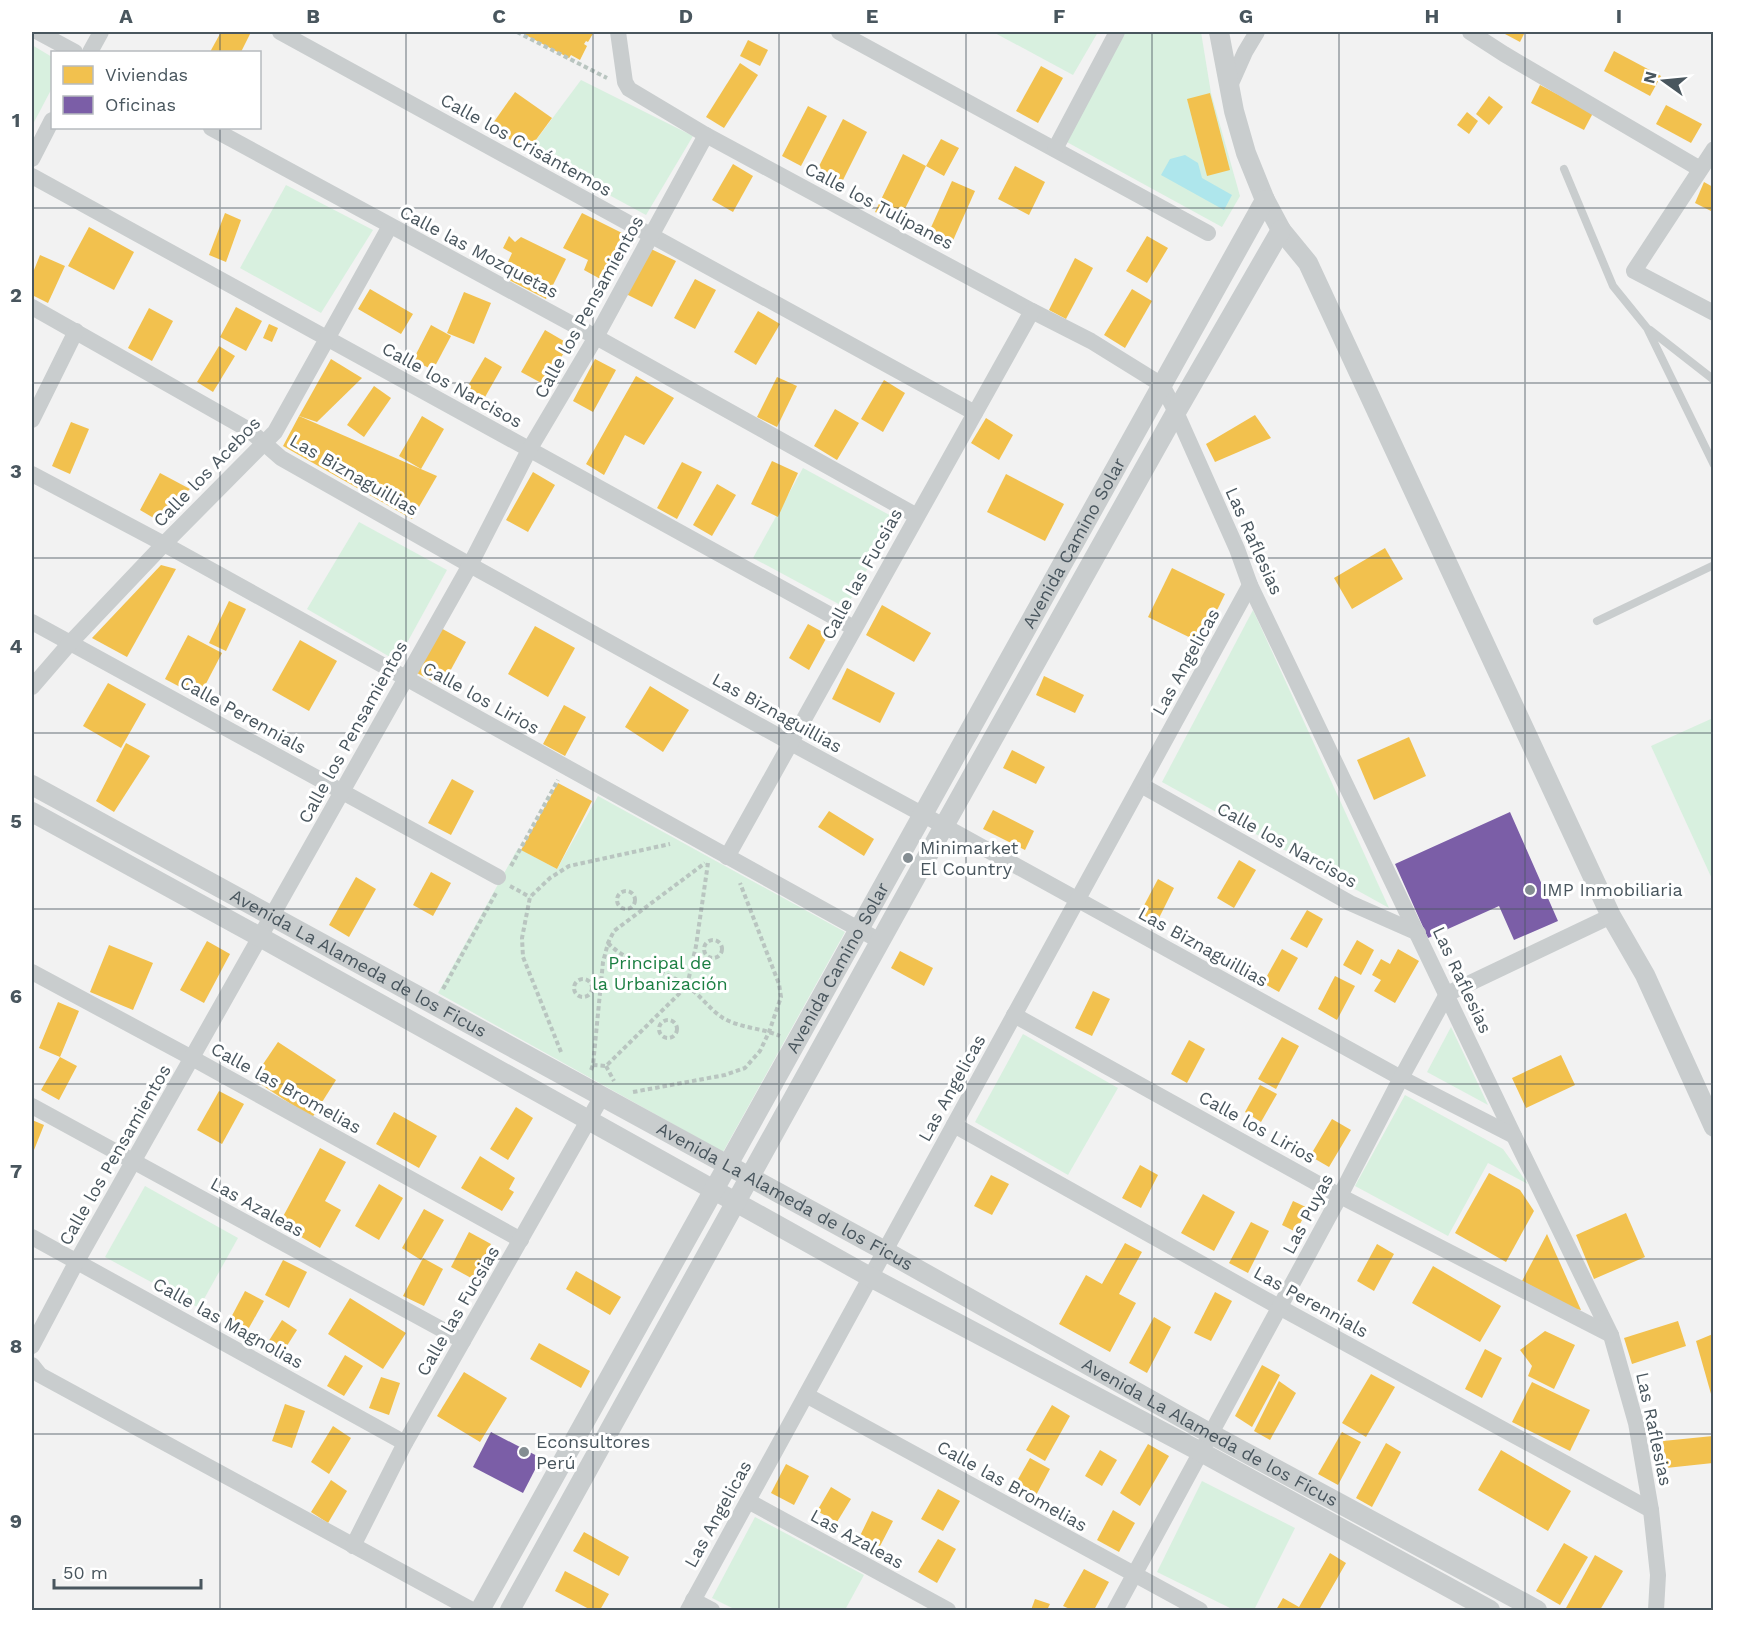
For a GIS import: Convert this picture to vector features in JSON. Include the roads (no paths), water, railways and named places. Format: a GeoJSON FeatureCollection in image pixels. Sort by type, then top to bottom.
{"type":"FeatureCollection","features":[{"type":"Feature","properties":{"kind":"street"},"geometry":{"type":"LineString","coordinates":[[38,32],[73,51]]}},
{"type":"Feature","properties":{"kind":"street"},"geometry":{"type":"LineString","coordinates":[[91,51],[101,32]]}},
{"type":"Feature","properties":{"kind":"street","name":"Calle los Crisántemos"},"geometry":{"type":"LineString","coordinates":[[280,32],[975,413]]}},
{"type":"Feature","properties":{"kind":"street","name":"Calle los Tulipanes"},"geometry":{"type":"LineString","coordinates":[[618,32],[625,82],[629,89],[706,135],[1091,341],[1162,385]]}},
{"type":"Feature","properties":{"kind":"street"},"geometry":{"type":"LineString","coordinates":[[839,32],[1208,233]]}},
{"type":"Feature","properties":{"kind":"street"},"geometry":{"type":"LineString","coordinates":[[1055,150],[1117,32]]}},
{"type":"Feature","properties":{"kind":"street"},"geometry":{"type":"LineString","coordinates":[[1218,32],[1234,111],[1246,153],[1265,200],[1281,230],[1308,263],[1611,916],[1645,975],[1713,1127]]}},
{"type":"Feature","properties":{"kind":"street"},"geometry":{"type":"LineString","coordinates":[[1229,88],[1257,32]]}},
{"type":"Feature","properties":{"kind":"street"},"geometry":{"type":"LineString","coordinates":[[1470,32],[1700,169]]}},
{"type":"Feature","properties":{"kind":"street"},"geometry":{"type":"LineString","coordinates":[[32,159],[51,122]]}},
{"type":"Feature","properties":{"kind":"street","name":"Calle las Mozquetas"},"geometry":{"type":"LineString","coordinates":[[213,129],[596,337],[917,516]]}},
{"type":"Feature","properties":{"kind":"street","name":"Calle los Pensamientos"},"geometry":{"type":"LineString","coordinates":[[32,1346],[77,1261],[470,565],[529,450],[596,337],[706,135]]}},
{"type":"Feature","properties":{"kind":"street"},"geometry":{"type":"LineString","coordinates":[[1713,149],[1634,272],[1713,313]]}},
{"type":"Feature","properties":{"kind":"street","name":"Calle los Narcisos"},"geometry":{"type":"LineString","coordinates":[[32,176],[854,628]]}},
{"type":"Feature","properties":{"kind":"street","name":"Avenida Camino Solar"},"geometry":{"type":"LineString","coordinates":[[480,1611],[1265,200]]}},
{"type":"Feature","properties":{"kind":"street","name":"Calle los Acebos"},"geometry":{"type":"LineString","coordinates":[[32,687],[70,643],[164,544],[275,432],[390,226]]}},
{"type":"Feature","properties":{"kind":"street","name":"Avenida Camino Solar"},"geometry":{"type":"LineString","coordinates":[[510,1611],[944,826],[1176,412],[1281,230]]}},
{"type":"Feature","properties":{"kind":"street","name":"Las Biznaguillias"},"geometry":{"type":"LineString","coordinates":[[32,307],[249,430],[281,458],[470,565],[1401,1078],[1514,1136]]}},
{"type":"Feature","properties":{"kind":"street","name":"Calle las Fucsias"},"geometry":{"type":"LineString","coordinates":[[728,857],[1032,311]]}},
{"type":"Feature","properties":{"kind":"street"},"geometry":{"type":"LineString","coordinates":[[32,420],[76,331]]}},
{"type":"Feature","properties":{"kind":"street","name":"Las Raflesias"},"geometry":{"type":"LineString","coordinates":[[1162,385],[1237,549],[1250,585],[1611,1335],[1636,1423],[1651,1510],[1658,1575],[1656,1611]]}},
{"type":"Feature","properties":{"kind":"street","name":"Calle los Lirios"},"geometry":{"type":"LineString","coordinates":[[32,474],[164,544],[880,941]]}},
{"type":"Feature","properties":{"kind":"street","name":"Las Angelicas"},"geometry":{"type":"LineString","coordinates":[[691,1606],[1250,585]]}},
{"type":"Feature","properties":{"kind":"street","name":"Calle Perennials"},"geometry":{"type":"LineString","coordinates":[[32,622],[500,880]]}},
{"type":"Feature","properties":{"kind":"street","name":"Avenida La Alameda de los Ficus"},"geometry":{"type":"LineString","coordinates":[[32,785],[601,1098],[885,1251],[1210,1434],[1537,1611]]}},
{"type":"Feature","properties":{"kind":"street","name":"Calle los Narcisos"},"geometry":{"type":"LineString","coordinates":[[1141,785],[1350,903],[1418,933]]}},
{"type":"Feature","properties":{"kind":"street","name":"Avenida La Alameda de los Ficus"},"geometry":{"type":"LineString","coordinates":[[32,812],[870,1277],[1201,1452],[1490,1611]]}},
{"type":"Feature","properties":{"kind":"street"},"geometry":{"type":"LineString","coordinates":[[1447,994],[1611,916]]}},
{"type":"Feature","properties":{"kind":"street","name":"Calle las Bromelias"},"geometry":{"type":"LineString","coordinates":[[32,972],[521,1240]]}},
{"type":"Feature","properties":{"kind":"street","name":"Las Puyas"},"geometry":{"type":"LineString","coordinates":[[1115,1611],[1447,994]]}},
{"type":"Feature","properties":{"kind":"street","name":"Calle los Lirios"},"geometry":{"type":"LineString","coordinates":[[1014,1015],[1340,1196],[1611,1335]]}},
{"type":"Feature","properties":{"kind":"street","name":"Calle las Fucsias"},"geometry":{"type":"LineString","coordinates":[[353,1546],[405,1443],[601,1098]]}},
{"type":"Feature","properties":{"kind":"street","name":"Las Azaleas"},"geometry":{"type":"LineString","coordinates":[[32,1106],[463,1341]]}},
{"type":"Feature","properties":{"kind":"street","name":"Las Perennials"},"geometry":{"type":"LineString","coordinates":[[954,1125],[1279,1307],[1651,1510]]}},
{"type":"Feature","properties":{"kind":"street","name":"Calle las Magnolias"},"geometry":{"type":"LineString","coordinates":[[32,1237],[405,1443]]}},
{"type":"Feature","properties":{"kind":"street"},"geometry":{"type":"LineString","coordinates":[[32,1365],[39,1375],[472,1611]]}},
{"type":"Feature","properties":{"kind":"street","name":"Calle las Bromelias"},"geometry":{"type":"LineString","coordinates":[[806,1395],[1200,1611]]}},
{"type":"Feature","properties":{"kind":"street","name":"Las Azaleas"},"geometry":{"type":"LineString","coordinates":[[748,1501],[948,1611]]}},
{"type":"Feature","properties":{"kind":"street"},"geometry":{"type":"LineString","coordinates":[[691,1606],[712,1611]]}},
{"type":"Feature","properties":{"kind":"lane"},"geometry":{"type":"LineString","coordinates":[[1564,169],[1613,286],[1647,328],[1713,380]]}},
{"type":"Feature","properties":{"kind":"lane"},"geometry":{"type":"LineString","coordinates":[[1647,328],[1713,465]]}},
{"type":"Feature","properties":{"kind":"lane"},"geometry":{"type":"LineString","coordinates":[[1597,621],[1713,565]]}},
{"type":"Feature","properties":{"kind":"water"},"geometry":{"type":"Polygon","coordinates":[[[1185,155],[1198,163],[1202,178],[1232,195],[1224,210],[1161,175],[1170,159],[1185,155]]]}},
{"type":"Feature","properties":{"kind":"place","name":"Minimarket El Country"},"geometry":{"type":"Point","coordinates":[908,858]}},
{"type":"Feature","properties":{"kind":"place","name":"IMP Inmobiliaria"},"geometry":{"type":"Point","coordinates":[1530,890]}},
{"type":"Feature","properties":{"kind":"place","name":"Econsultores Perú"},"geometry":{"type":"Point","coordinates":[524,1452]}},
{"type":"Feature","properties":{"kind":"park label","name":"Principal de la Urbanización"},"geometry":{"type":"Point","coordinates":[660,973]}}]}
